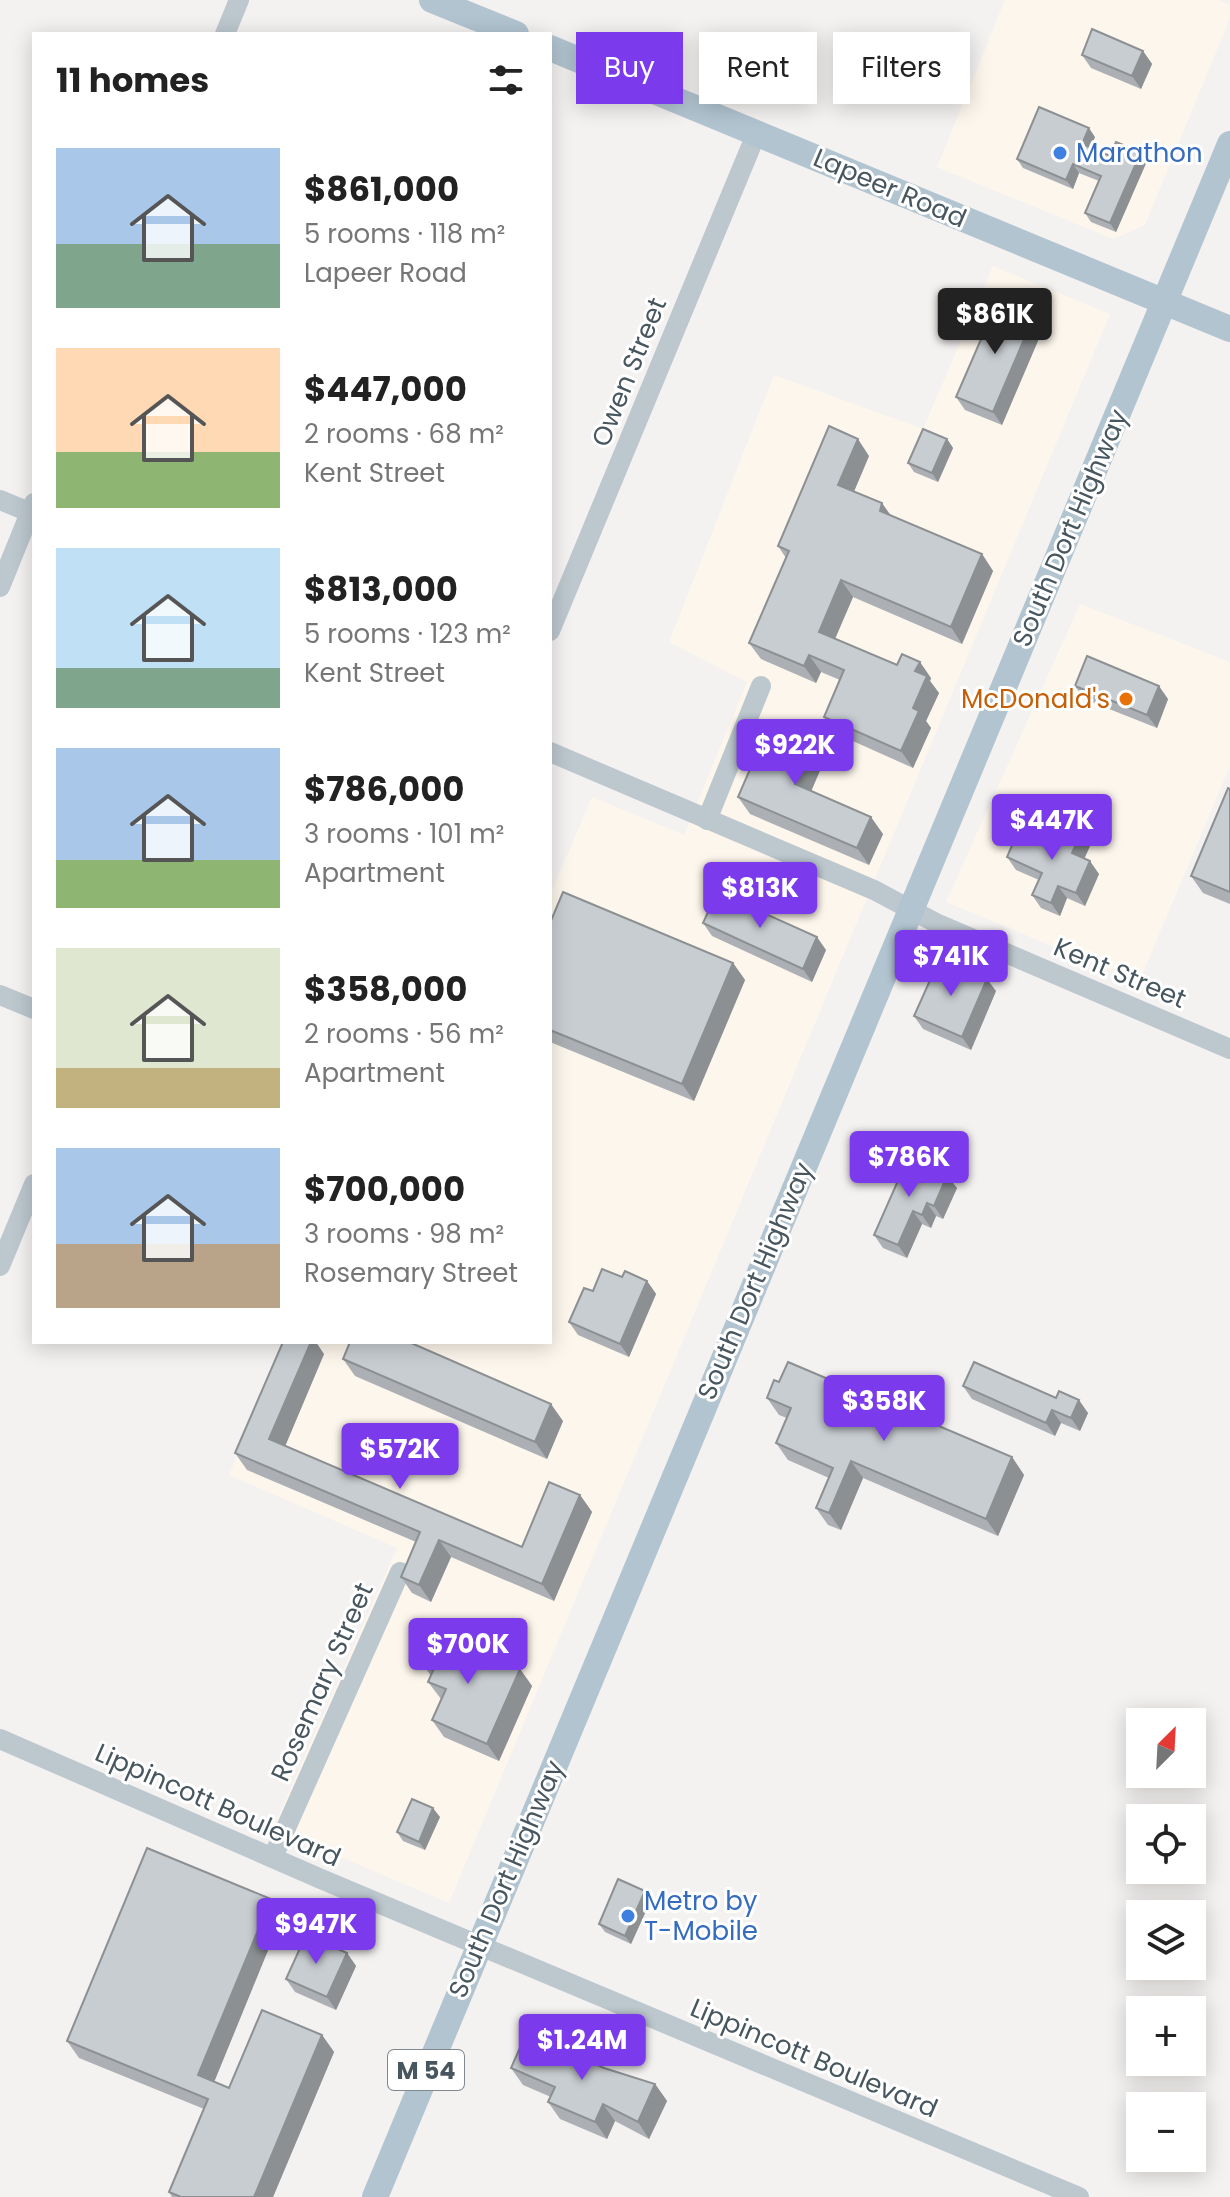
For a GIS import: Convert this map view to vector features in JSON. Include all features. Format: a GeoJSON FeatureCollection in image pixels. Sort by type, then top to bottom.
{"type":"FeatureCollection","features":[{"type":"Feature","properties":{"kind":"main road"},"geometry":{"type":"LineString","coordinates":[[432,0],[507,32]]}},
{"type":"Feature","properties":{"kind":"main road","name":"Lapeer Road"},"geometry":{"type":"LineString","coordinates":[[552,49],[1230,329]]}},
{"type":"Feature","properties":{"kind":"main road","name":"South Dort Highway"},"geometry":{"type":"LineString","coordinates":[[375,2197],[1230,144]]}},
{"type":"Feature","properties":{"kind":"street"},"geometry":{"type":"LineString","coordinates":[[226,32],[239,0]]}},
{"type":"Feature","properties":{"kind":"street","name":"Owen Street"},"geometry":{"type":"LineString","coordinates":[[552,626],[757,132]]}},
{"type":"Feature","properties":{"kind":"street"},"geometry":{"type":"LineString","coordinates":[[0,500],[32,510]]}},
{"type":"Feature","properties":{"kind":"street"},"geometry":{"type":"LineString","coordinates":[[0,587],[32,512]]}},
{"type":"Feature","properties":{"kind":"street"},"geometry":{"type":"LineString","coordinates":[[707,820],[761,686]]}},
{"type":"Feature","properties":{"kind":"street","name":"Kent Street"},"geometry":{"type":"LineString","coordinates":[[552,753],[874,890],[910,911],[1230,1049]]}},
{"type":"Feature","properties":{"kind":"street"},"geometry":{"type":"LineString","coordinates":[[0,995],[32,1008]]}},
{"type":"Feature","properties":{"kind":"street"},"geometry":{"type":"LineString","coordinates":[[0,1266],[32,1189]]}},
{"type":"Feature","properties":{"kind":"street","name":"Rosemary Street"},"geometry":{"type":"LineString","coordinates":[[273,1857],[400,1572]]}},
{"type":"Feature","properties":{"kind":"street","name":"Lippincott Boulevard"},"geometry":{"type":"LineString","coordinates":[[0,1739],[1079,2197]]}},
{"type":"Feature","properties":{"kind":"shaded area"},"geometry":{"type":"Polygon","coordinates":[[[1005,0],[1219,0],[1230,5],[1230,18],[1145,225],[1113,239],[937,167],[963,104],[970,104],[970,86],[1005,0]]]}},
{"type":"Feature","properties":{"kind":"shaded area"},"geometry":{"type":"Polygon","coordinates":[[[993,266],[1110,314],[449,1903],[273,1828],[397,1548],[229,1475],[283,1344],[552,1344],[552,890],[592,797],[684,835],[747,682],[669,642],[774,375],[923,429],[993,266]]]}},
{"type":"Feature","properties":{"kind":"shaded area"},"geometry":{"type":"Polygon","coordinates":[[[1080,604],[1230,662],[1230,766],[1139,982],[946,902],[1080,604]]]}},
{"type":"Feature","properties":{"kind":"building"},"geometry":{"type":"Polygon","coordinates":[[[1092,29],[1143,51],[1132,76],[1082,55],[1092,29]]]}},
{"type":"Feature","properties":{"kind":"building"},"geometry":{"type":"Polygon","coordinates":[[[1039,107],[1089,128],[1082,144],[1110,156],[1116,142],[1141,152],[1110,223],[1085,213],[1101,176],[1073,164],[1066,180],[1017,159],[1039,107]]]}},
{"type":"Feature","properties":{"kind":"building"},"geometry":{"type":"Polygon","coordinates":[[[998,300],[1034,316],[993,412],[956,397],[998,300]]]}},
{"type":"Feature","properties":{"kind":"building"},"geometry":{"type":"Polygon","coordinates":[[[829,426],[858,439],[838,485],[882,503],[880,511],[982,554],[951,627],[841,580],[819,632],[897,665],[902,654],[920,662],[915,671],[927,676],[913,708],[919,711],[901,751],[824,717],[844,670],[809,655],[804,666],[749,643],[789,551],[778,546],[829,426]]]}},
{"type":"Feature","properties":{"kind":"building"},"geometry":{"type":"Polygon","coordinates":[[[923,429],[947,439],[932,473],[908,463],[923,429]]]}},
{"type":"Feature","properties":{"kind":"building","name":"McDonald's"},"geometry":{"type":"Polygon","coordinates":[[[1087,656],[1159,686],[1147,715],[1075,686],[1087,656]]]}},
{"type":"Feature","properties":{"kind":"building"},"geometry":{"type":"Polygon","coordinates":[[[758,720],[812,744],[795,784],[871,817],[857,848],[738,797],[757,753],[745,748],[758,720]]]}},
{"type":"Feature","properties":{"kind":"building"},"geometry":{"type":"Polygon","coordinates":[[[1230,789],[1230,892],[1191,876],[1230,789]]]}},
{"type":"Feature","properties":{"kind":"building"},"geometry":{"type":"Polygon","coordinates":[[[1061,824],[1081,833],[1072,853],[1090,861],[1076,893],[1058,886],[1051,903],[1032,895],[1042,873],[1007,857],[1017,834],[1051,849],[1061,824]]]}},
{"type":"Feature","properties":{"kind":"building"},"geometry":{"type":"Polygon","coordinates":[[[563,892],[733,963],[682,1084],[552,1031],[552,918],[563,892]]]}},
{"type":"Feature","properties":{"kind":"building"},"geometry":{"type":"Polygon","coordinates":[[[717,892],[817,937],[803,969],[703,923],[717,892]]]}},
{"type":"Feature","properties":{"kind":"building"},"geometry":{"type":"Polygon","coordinates":[[[940,958],[987,979],[962,1037],[914,1016],[940,958]]]}},
{"type":"Feature","properties":{"kind":"building"},"geometry":{"type":"Polygon","coordinates":[[[908,1158],[947,1176],[934,1206],[927,1203],[922,1215],[913,1211],[898,1245],[874,1235],[908,1158]]]}},
{"type":"Feature","properties":{"kind":"building"},"geometry":{"type":"Polygon","coordinates":[[[602,1269],[622,1277],[625,1271],[647,1281],[620,1344],[569,1322],[584,1288],[593,1291],[602,1269]]]}},
{"type":"Feature","properties":{"kind":"building"},"geometry":{"type":"Polygon","coordinates":[[[282,1344],[310,1344],[269,1439],[522,1547],[549,1482],[580,1495],[542,1584],[439,1540],[419,1585],[401,1577],[420,1532],[235,1453],[282,1344]]]}},
{"type":"Feature","properties":{"kind":"building"},"geometry":{"type":"Polygon","coordinates":[[[349,1344],[414,1344],[551,1404],[535,1442],[343,1359],[349,1344]]]}},
{"type":"Feature","properties":{"kind":"building"},"geometry":{"type":"Polygon","coordinates":[[[788,1362],[1012,1457],[986,1519],[851,1461],[829,1513],[816,1508],[833,1468],[776,1443],[791,1408],[767,1398],[774,1380],[779,1382],[788,1362]]]}},
{"type":"Feature","properties":{"kind":"building"},"geometry":{"type":"Polygon","coordinates":[[[974,1362],[1056,1398],[1059,1391],[1079,1400],[1071,1418],[1052,1410],[1046,1423],[963,1386],[974,1362]]]}},
{"type":"Feature","properties":{"kind":"building"},"geometry":{"type":"Polygon","coordinates":[[[432,1631],[520,1669],[487,1744],[432,1720],[446,1689],[428,1682],[435,1666],[420,1660],[432,1631]]]}},
{"type":"Feature","properties":{"kind":"building"},"geometry":{"type":"Polygon","coordinates":[[[412,1799],[433,1808],[419,1842],[397,1832],[412,1799]]]}},
{"type":"Feature","properties":{"kind":"building"},"geometry":{"type":"Polygon","coordinates":[[[147,1848],[271,1899],[198,2075],[229,2088],[262,2010],[322,2035],[254,2197],[181,2197],[169,2192],[208,2099],[67,2041],[147,1848]]]}},
{"type":"Feature","properties":{"kind":"building","name":"Metro by T-Mobile"},"geometry":{"type":"Polygon","coordinates":[[[618,1879],[645,1891],[625,1936],[599,1924],[618,1879]]]}},
{"type":"Feature","properties":{"kind":"building"},"geometry":{"type":"Polygon","coordinates":[[[306,1935],[347,1953],[327,1997],[286,1979],[306,1935]]]}},
{"type":"Feature","properties":{"kind":"building"},"geometry":{"type":"Polygon","coordinates":[[[526,2034],[604,2068],[655,2084],[638,2122],[603,2104],[595,2122],[548,2102],[555,2087],[511,2068],[526,2034]]]}},
{"type":"Feature","properties":{"kind":"place","name":"Marathon"},"geometry":{"type":"Point","coordinates":[1060,153]}},
{"type":"Feature","properties":{"kind":"place","name":"McDonald's"},"geometry":{"type":"Point","coordinates":[1126,699]}},
{"type":"Feature","properties":{"kind":"place","name":"Metro by T-Mobile"},"geometry":{"type":"Point","coordinates":[628,1916]}}]}
